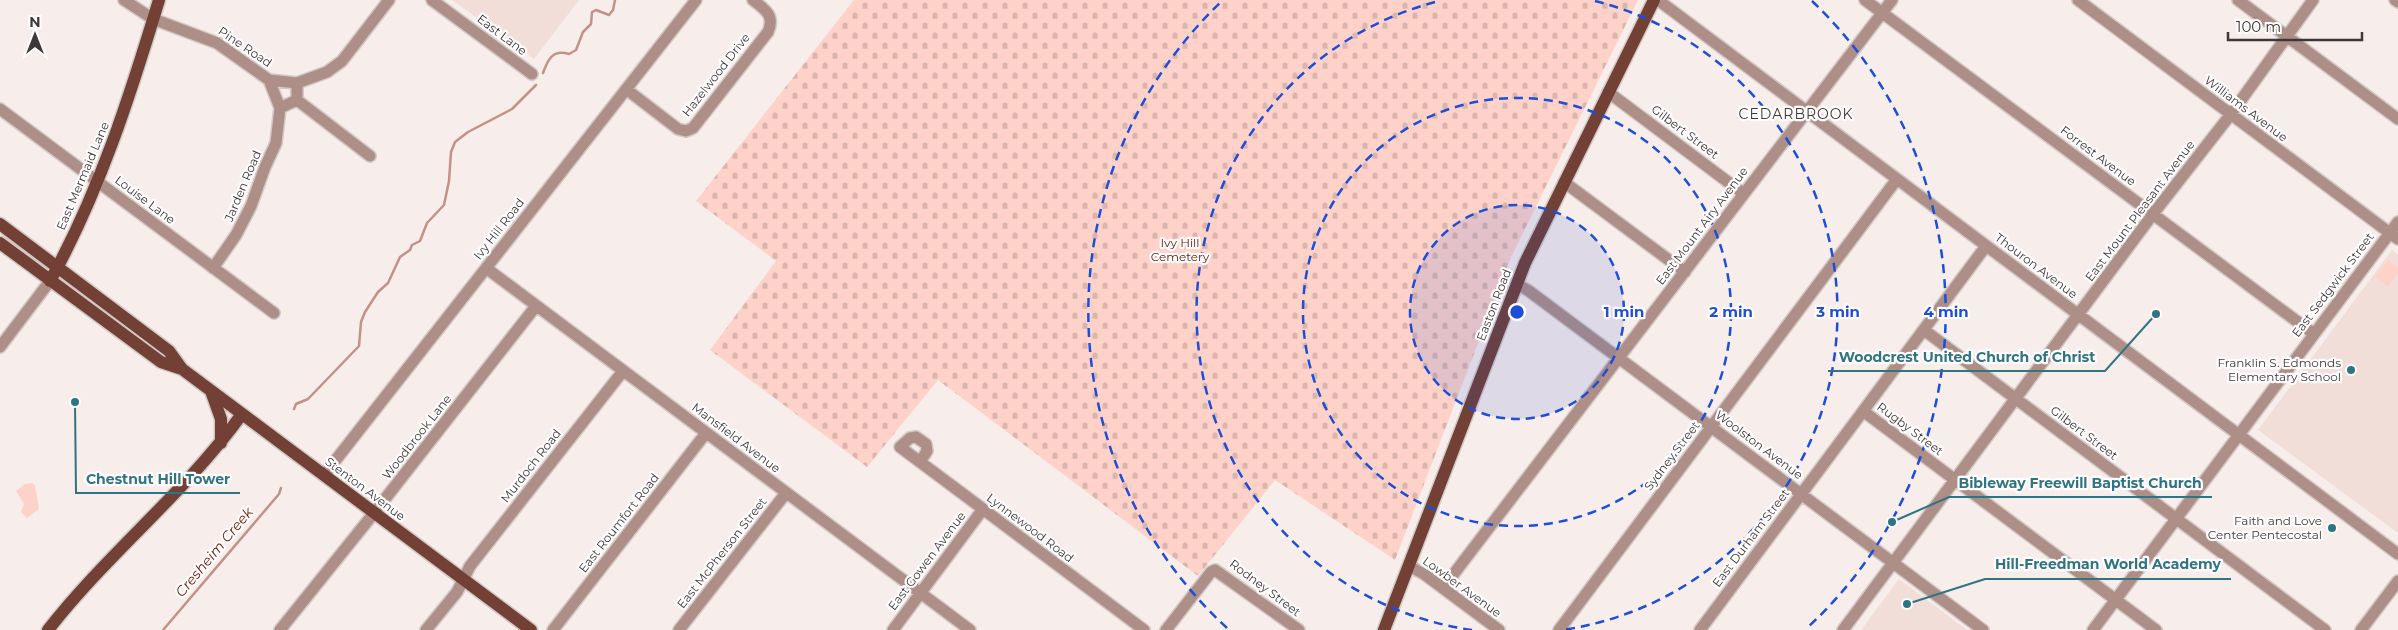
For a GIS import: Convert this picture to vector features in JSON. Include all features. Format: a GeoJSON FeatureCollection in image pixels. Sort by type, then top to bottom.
{"type":"FeatureCollection","features":[{"type":"Feature","properties":{"kind":"main road","name":"East Mermaid Lane"},"geometry":{"type":"LineString","coordinates":[[50,281],[58,267],[122,119],[159,0]]}},
{"type":"Feature","properties":{"kind":"main road","name":"Easton Road"},"geometry":{"type":"LineString","coordinates":[[1384,630],[1517,284],[1564,182],[1654,0]]}},
{"type":"Feature","properties":{"kind":"main road","name":"Stenton Avenue"},"geometry":{"type":"LineString","coordinates":[[0,224],[169,351],[182,369],[531,630]]}},
{"type":"Feature","properties":{"kind":"main road","name":"Stenton Avenue"},"geometry":{"type":"LineString","coordinates":[[0,243],[161,362],[182,369]]}},
{"type":"Feature","properties":{"kind":"main road"},"geometry":{"type":"LineString","coordinates":[[211,391],[222,419],[221,443]]}},
{"type":"Feature","properties":{"kind":"main road"},"geometry":{"type":"LineString","coordinates":[[48,630],[106,562],[182,487],[221,443],[242,414]]}},
{"type":"Feature","properties":{"kind":"street","name":"Pine Road"},"geometry":{"type":"LineString","coordinates":[[124,0],[153,19],[217,43],[269,80]]}},
{"type":"Feature","properties":{"kind":"street"},"geometry":{"type":"LineString","coordinates":[[297,100],[280,108],[269,80],[297,83],[327,72],[342,61],[389,0]]}},
{"type":"Feature","properties":{"kind":"street","name":"East Lane"},"geometry":{"type":"LineString","coordinates":[[432,0],[532,74]]}},
{"type":"Feature","properties":{"kind":"street","name":"Ivy Hill Road"},"geometry":{"type":"LineString","coordinates":[[324,475],[696,0]]}},
{"type":"Feature","properties":{"kind":"street","name":"Hazelwood Drive"},"geometry":{"type":"LineString","coordinates":[[626,89],[678,129],[686,131],[693,128],[768,32],[771,20],[769,14],[753,0]]}},
{"type":"Feature","properties":{"kind":"street","name":"Thouron Avenue"},"geometry":{"type":"LineString","coordinates":[[1658,0],[2398,554]]}},
{"type":"Feature","properties":{"kind":"street","name":"Forrest Avenue"},"geometry":{"type":"LineString","coordinates":[[1865,0],[2314,334]]}},
{"type":"Feature","properties":{"kind":"street","name":"East Mount Airy Avenue"},"geometry":{"type":"LineString","coordinates":[[1443,588],[1892,0]]}},
{"type":"Feature","properties":{"kind":"street","name":"Williams Avenue"},"geometry":{"type":"LineString","coordinates":[[2078,0],[2394,236]]}},
{"type":"Feature","properties":{"kind":"street"},"geometry":{"type":"LineString","coordinates":[[2238,0],[2398,119]]}},
{"type":"Feature","properties":{"kind":"street","name":"East Mount Pleasant Avenue"},"geometry":{"type":"LineString","coordinates":[[1843,630],[2153,214],[2231,114],[2313,0]]}},
{"type":"Feature","properties":{"kind":"street"},"geometry":{"type":"LineString","coordinates":[[297,83],[297,100]]}},
{"type":"Feature","properties":{"kind":"street","name":"Gilbert Street"},"geometry":{"type":"LineString","coordinates":[[1608,92],[1744,194]]}},
{"type":"Feature","properties":{"kind":"street"},"geometry":{"type":"LineString","coordinates":[[297,100],[370,156]]}},
{"type":"Feature","properties":{"kind":"street","name":"Jarden Road"},"geometry":{"type":"LineString","coordinates":[[213,268],[236,235],[251,206],[276,142],[280,108]]}},
{"type":"Feature","properties":{"kind":"street","name":"Louise Lane"},"geometry":{"type":"LineString","coordinates":[[0,109],[274,313]]}},
{"type":"Feature","properties":{"kind":"street","name":"Sydney Street"},"geometry":{"type":"LineString","coordinates":[[1559,630],[1897,179]]}},
{"type":"Feature","properties":{"kind":"street"},"geometry":{"type":"LineString","coordinates":[[1564,182],[1685,272]]}},
{"type":"Feature","properties":{"kind":"street","name":"East Sedgwick Street"},"geometry":{"type":"LineString","coordinates":[[2093,630],[2314,334],[2394,236],[2398,222]]}},
{"type":"Feature","properties":{"kind":"street","name":"East Durham Street"},"geometry":{"type":"LineString","coordinates":[[1700,630],[1986,246]]}},
{"type":"Feature","properties":{"kind":"street","name":"Mansfield Avenue"},"geometry":{"type":"LineString","coordinates":[[486,268],[970,630]]}},
{"type":"Feature","properties":{"kind":"street","name":"East Mermaid Lane"},"geometry":{"type":"LineString","coordinates":[[0,347],[50,281]]}},
{"type":"Feature","properties":{"kind":"street","name":"Woolston Avenue"},"geometry":{"type":"LineString","coordinates":[[1517,284],[1530,291],[1712,426],[1983,630]]}},
{"type":"Feature","properties":{"kind":"street","name":"Woodbrook Lane"},"geometry":{"type":"LineString","coordinates":[[280,630],[536,306]]}},
{"type":"Feature","properties":{"kind":"street","name":"Gilbert Street"},"geometry":{"type":"LineString","coordinates":[[1924,330],[2325,630]]}},
{"type":"Feature","properties":{"kind":"street","name":"Murdoch Road"},"geometry":{"type":"LineString","coordinates":[[426,630],[457,592],[470,566],[623,371]]}},
{"type":"Feature","properties":{"kind":"street","name":"Rugby Street"},"geometry":{"type":"LineString","coordinates":[[1863,411],[2156,630]]}},
{"type":"Feature","properties":{"kind":"street","name":"East Roumfort Road"},"geometry":{"type":"LineString","coordinates":[[553,630],[706,433]]}},
{"type":"Feature","properties":{"kind":"street","name":"Lynnewood Road"},"geometry":{"type":"LineString","coordinates":[[920,462],[927,448],[919,438],[910,438],[900,447],[920,462],[983,509],[1144,630]]}},
{"type":"Feature","properties":{"kind":"street","name":"East McPherson Street"},"geometry":{"type":"LineString","coordinates":[[679,630],[786,493]]}},
{"type":"Feature","properties":{"kind":"street","name":"East Gowen Avenue"},"geometry":{"type":"LineString","coordinates":[[893,630],[983,509]]}},
{"type":"Feature","properties":{"kind":"street","name":"Lowber Avenue"},"geometry":{"type":"LineString","coordinates":[[1409,566],[1443,588],[1499,630]]}},
{"type":"Feature","properties":{"kind":"street","name":"Rodney Street"},"geometry":{"type":"LineString","coordinates":[[1166,630],[1211,572],[1215,570],[1298,630]]}},
{"type":"Feature","properties":{"kind":"street"},"geometry":{"type":"LineString","coordinates":[[2361,630],[2398,581]]}},
{"type":"Feature","properties":{"kind":"shaded area"},"geometry":{"type":"Polygon","coordinates":[[[452,0],[579,0],[534,59],[452,0]]]}},
{"type":"Feature","properties":{"kind":"shaded area","name":"Franklin S. Edmonds Elementary School"},"geometry":{"type":"Polygon","coordinates":[[[2392,250],[2398,255],[2398,533],[2258,430],[2392,250]]]}},
{"type":"Feature","properties":{"kind":"shaded area"},"geometry":{"type":"Polygon","coordinates":[[[1899,579],[1967,630],[1861,630],[1899,579]]]}},
{"type":"Feature","properties":{"kind":"green space","name":"Ivy Hill Cemetery"},"geometry":{"type":"Polygon","coordinates":[[[854,0],[1638,0],[1511,257],[1395,560],[1275,480],[1198,576],[938,380],[867,467],[710,350],[776,261],[696,201],[854,0]]]}},
{"type":"Feature","properties":{"kind":"green space"},"geometry":{"type":"Polygon","coordinates":[[[2388,260],[2398,268],[2398,273],[2388,287],[2375,277],[2388,260]]]}},
{"type":"Feature","properties":{"kind":"green space"},"geometry":{"type":"Polygon","coordinates":[[[32,483],[35,485],[39,509],[27,518],[21,512],[24,504],[16,491],[25,484],[32,483]]]}},
{"type":"Feature","properties":{"kind":"waterway","name":"Cresheim Creek"},"geometry":{"type":"LineString","coordinates":[[543,73],[552,56],[559,53],[569,54],[576,50],[583,32],[591,24],[592,12],[596,10],[609,15],[613,10],[615,0]]}},
{"type":"Feature","properties":{"kind":"waterway","name":"Cresheim Creek"},"geometry":{"type":"LineString","coordinates":[[294,409],[296,404],[308,399],[359,346],[361,322],[365,312],[378,292],[388,283],[400,257],[410,250],[412,245],[420,241],[427,223],[444,205],[449,181],[451,152],[455,142],[468,132],[512,109],[536,85]]}},
{"type":"Feature","properties":{"kind":"waterway","name":"Cresheim Creek"},"geometry":{"type":"LineString","coordinates":[[163,630],[279,494],[281,488]]}},
{"type":"Feature","properties":{"kind":"place","name":"Woodcrest United Church of Christ"},"geometry":{"type":"Point","coordinates":[2156,314]}},
{"type":"Feature","properties":{"kind":"place","name":"Franklin S. Edmonds Elementary School"},"geometry":{"type":"Point","coordinates":[2351,370]}},
{"type":"Feature","properties":{"kind":"place","name":"Chestnut Hill Tower"},"geometry":{"type":"Point","coordinates":[75,402]}},
{"type":"Feature","properties":{"kind":"place","name":"Bibleway Freewill Baptist Church"},"geometry":{"type":"Point","coordinates":[1892,522]}},
{"type":"Feature","properties":{"kind":"place","name":"Faith and Love Center Pentecostal"},"geometry":{"type":"Point","coordinates":[2332,528]}},
{"type":"Feature","properties":{"kind":"place","name":"Hill-Freedman World Academy"},"geometry":{"type":"Point","coordinates":[1907,604]}},
{"type":"Feature","properties":{"kind":"district","name":"CEDARBROOK"},"geometry":{"type":"Point","coordinates":[1796,114]}}]}
